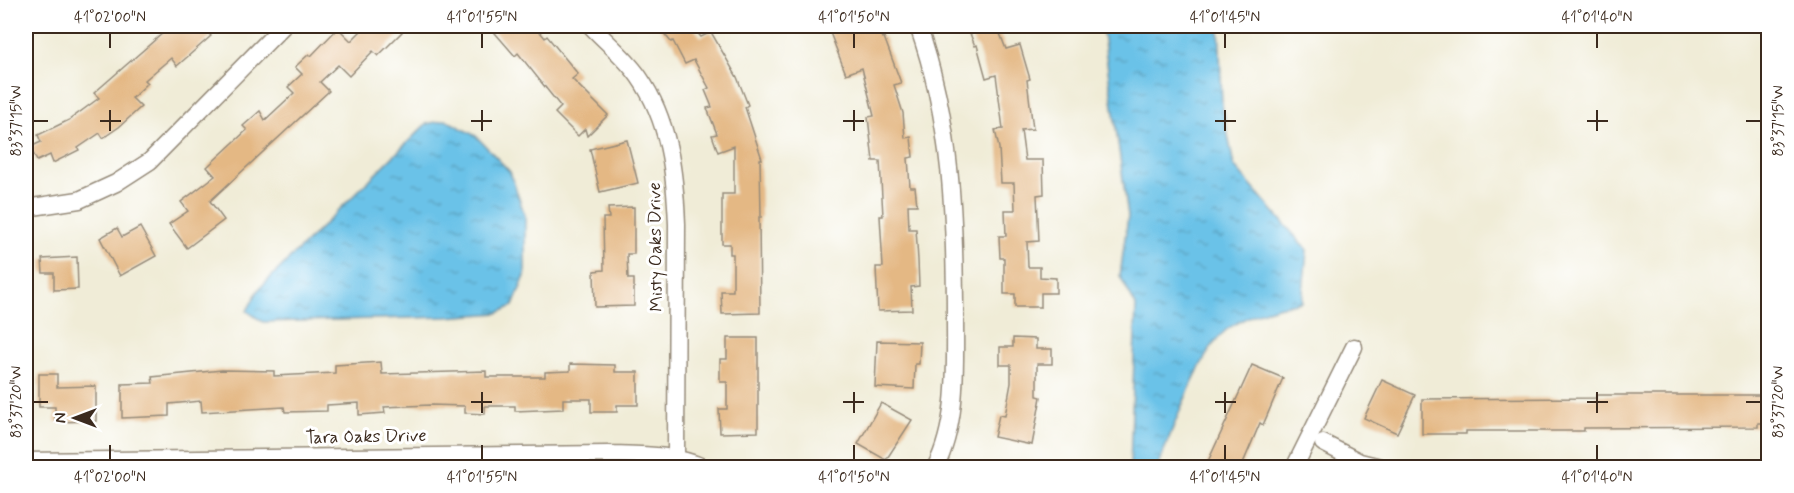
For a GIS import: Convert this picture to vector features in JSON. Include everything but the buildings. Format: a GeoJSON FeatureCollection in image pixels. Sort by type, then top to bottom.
{"type":"FeatureCollection","features":[{"type":"Feature","properties":{"kind":"street"},"geometry":{"type":"LineString","coordinates":[[26,208],[80,200],[116,183],[150,161],[283,26]]}},
{"type":"Feature","properties":{"kind":"street","name":"Misty Oaks Drive"},"geometry":{"type":"LineString","coordinates":[[591,26],[638,76],[668,142],[676,186],[677,224],[676,458]]}},
{"type":"Feature","properties":{"kind":"street"},"geometry":{"type":"LineString","coordinates":[[918,26],[942,111],[952,183],[955,249],[952,406],[941,456],[935,468]]}},
{"type":"Feature","properties":{"kind":"street"},"geometry":{"type":"LineString","coordinates":[[1294,468],[1354,347]]}},
{"type":"Feature","properties":{"kind":"street"},"geometry":{"type":"LineString","coordinates":[[1323,443],[1360,462],[1385,468]]}},
{"type":"Feature","properties":{"kind":"street","name":"Tara Oaks Drive"},"geometry":{"type":"LineString","coordinates":[[26,461],[609,454],[676,458],[705,468]]}},
{"type":"Feature","properties":{"kind":"water"},"geometry":{"type":"Polygon","coordinates":[[[1102,26],[1219,26],[1222,105],[1234,166],[1307,250],[1302,302],[1255,314],[1229,328],[1218,338],[1197,372],[1157,467],[1130,467],[1136,306],[1120,276],[1128,216],[1102,26]]]}},
{"type":"Feature","properties":{"kind":"water"},"geometry":{"type":"Polygon","coordinates":[[[446,120],[476,136],[510,172],[525,216],[525,276],[513,306],[498,313],[446,317],[263,322],[247,311],[259,289],[426,124],[446,120]]]}}]}
